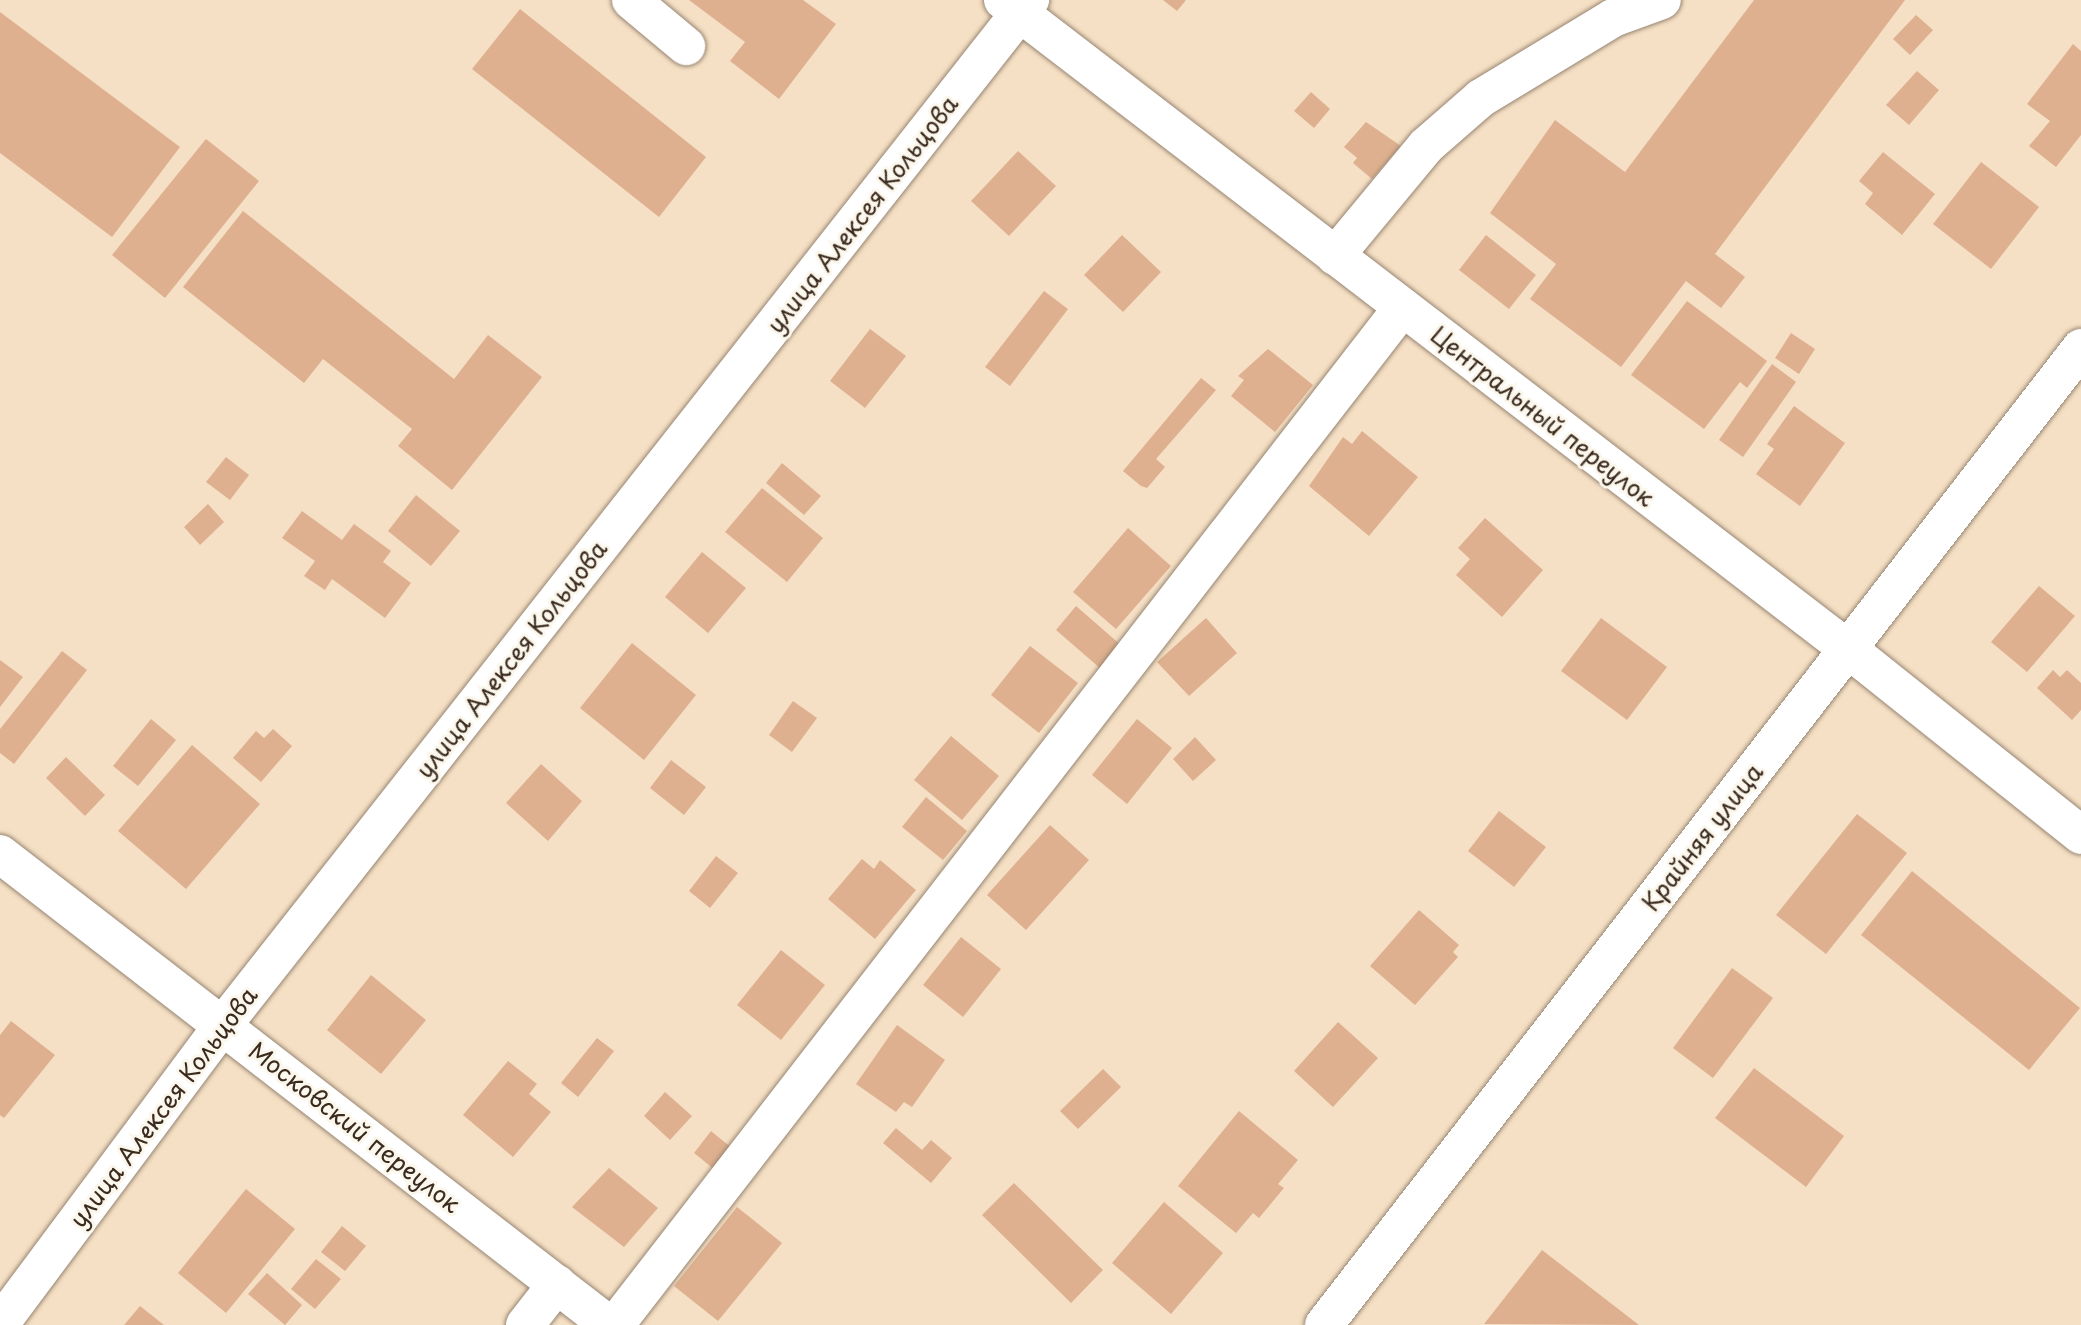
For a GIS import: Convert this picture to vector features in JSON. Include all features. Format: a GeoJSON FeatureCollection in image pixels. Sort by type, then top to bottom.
{"type":"FeatureCollection","features":[{"type":"Feature","properties":{"kind":"street"},"geometry":{"type":"LineString","coordinates":[[631,0],[686,46]]}},
{"type":"Feature","properties":{"kind":"street"},"geometry":{"type":"LineString","coordinates":[[1335,256],[1426,146],[1481,97],[1613,18],[1662,0]]}},
{"type":"Feature","properties":{"kind":"street","name":"Центральный переулок"},"geometry":{"type":"LineString","coordinates":[[1018,5],[1335,256],[1848,649],[2081,835]]}},
{"type":"Feature","properties":{"kind":"street","name":"улица Алексея Кольцова"},"geometry":{"type":"LineString","coordinates":[[0,1324],[223,1026],[1018,5]]}},
{"type":"Feature","properties":{"kind":"street"},"geometry":{"type":"LineString","coordinates":[[615,1325],[1403,307]]}},
{"type":"Feature","properties":{"kind":"street","name":"Крайняя улица"},"geometry":{"type":"LineString","coordinates":[[1324,1325],[2081,348]]}},
{"type":"Feature","properties":{"kind":"street","name":"Московский переулок"},"geometry":{"type":"LineString","coordinates":[[0,854],[609,1325]]}},
{"type":"Feature","properties":{"kind":"street"},"geometry":{"type":"LineString","coordinates":[[525,1325],[557,1284]]}},
{"type":"Feature","properties":{"kind":"building"},"geometry":{"type":"Polygon","coordinates":[[[689,0],[803,0],[836,24],[779,99],[730,61],[745,42],[689,0]]]}},
{"type":"Feature","properties":{"kind":"building"},"geometry":{"type":"Polygon","coordinates":[[[1163,0],[1186,0],[1177,11],[1163,0]]]}},
{"type":"Feature","properties":{"kind":"building"},"geometry":{"type":"Polygon","coordinates":[[[1754,0],[1905,0],[1715,254],[1745,277],[1721,308],[1686,281],[1621,367],[1530,299],[1556,264],[1490,213],[1555,120],[1625,172],[1754,0]]]}},
{"type":"Feature","properties":{"kind":"building"},"geometry":{"type":"Polygon","coordinates":[[[520,9],[706,157],[659,217],[472,69],[520,9]]]}},
{"type":"Feature","properties":{"kind":"building"},"geometry":{"type":"Polygon","coordinates":[[[0,12],[180,147],[112,237],[0,153],[0,12]]]}},
{"type":"Feature","properties":{"kind":"building"},"geometry":{"type":"Polygon","coordinates":[[[1916,15],[1933,30],[1910,55],[1893,39],[1916,15]]]}},
{"type":"Feature","properties":{"kind":"building"},"geometry":{"type":"Polygon","coordinates":[[[2073,44],[2081,51],[2081,135],[2056,167],[2029,146],[2050,121],[2027,104],[2073,44]]]}},
{"type":"Feature","properties":{"kind":"building"},"geometry":{"type":"Polygon","coordinates":[[[1917,71],[1939,90],[1909,125],[1886,105],[1917,71]]]}},
{"type":"Feature","properties":{"kind":"building"},"geometry":{"type":"Polygon","coordinates":[[[1311,92],[1330,109],[1314,128],[1294,111],[1311,92]]]}},
{"type":"Feature","properties":{"kind":"building"},"geometry":{"type":"Polygon","coordinates":[[[1366,122],[1401,146],[1372,179],[1353,163],[1357,158],[1344,147],[1366,122]]]}},
{"type":"Feature","properties":{"kind":"building"},"geometry":{"type":"Polygon","coordinates":[[[206,139],[259,181],[165,298],[112,255],[206,139]]]}},
{"type":"Feature","properties":{"kind":"building"},"geometry":{"type":"Polygon","coordinates":[[[1018,151],[1056,186],[1009,236],[971,201],[1018,151]]]}},
{"type":"Feature","properties":{"kind":"building"},"geometry":{"type":"Polygon","coordinates":[[[1883,152],[1935,194],[1902,235],[1865,204],[1873,193],[1859,181],[1883,152]]]}},
{"type":"Feature","properties":{"kind":"building"},"geometry":{"type":"Polygon","coordinates":[[[1981,162],[2039,207],[1991,269],[1933,224],[1981,162]]]}},
{"type":"Feature","properties":{"kind":"building"},"geometry":{"type":"Polygon","coordinates":[[[243,211],[454,379],[488,335],[542,377],[452,490],[398,446],[412,429],[323,359],[304,383],[183,287],[243,211]]]}},
{"type":"Feature","properties":{"kind":"building"},"geometry":{"type":"Polygon","coordinates":[[[1122,235],[1161,272],[1123,312],[1084,275],[1122,235]]]}},
{"type":"Feature","properties":{"kind":"building"},"geometry":{"type":"Polygon","coordinates":[[[1486,235],[1536,275],[1509,309],[1459,270],[1486,235]]]}},
{"type":"Feature","properties":{"kind":"building"},"geometry":{"type":"Polygon","coordinates":[[[1044,291],[1068,309],[1010,386],[985,367],[1044,291]]]}},
{"type":"Feature","properties":{"kind":"building"},"geometry":{"type":"Polygon","coordinates":[[[1687,301],[1767,361],[1747,388],[1740,382],[1704,429],[1631,375],[1687,301]]]}},
{"type":"Feature","properties":{"kind":"building"},"geometry":{"type":"Polygon","coordinates":[[[870,329],[906,356],[865,408],[830,381],[870,329]]]}},
{"type":"Feature","properties":{"kind":"building"},"geometry":{"type":"Polygon","coordinates":[[[1791,333],[1815,349],[1799,374],[1775,358],[1791,333]]]}},
{"type":"Feature","properties":{"kind":"building"},"geometry":{"type":"Polygon","coordinates":[[[1268,349],[1313,385],[1275,432],[1231,396],[1244,380],[1238,376],[1268,349]]]}},
{"type":"Feature","properties":{"kind":"building"},"geometry":{"type":"Polygon","coordinates":[[[1772,364],[1796,382],[1743,457],[1719,440],[1772,364]]]}},
{"type":"Feature","properties":{"kind":"building"},"geometry":{"type":"Polygon","coordinates":[[[1201,378],[1216,390],[1156,459],[1165,467],[1147,488],[1141,486],[1123,471],[1201,378]]]}},
{"type":"Feature","properties":{"kind":"building"},"geometry":{"type":"Polygon","coordinates":[[[1794,406],[1845,443],[1800,506],[1756,474],[1774,449],[1767,444],[1794,406]]]}},
{"type":"Feature","properties":{"kind":"building"},"geometry":{"type":"Polygon","coordinates":[[[1362,431],[1418,477],[1369,536],[1309,486],[1343,437],[1352,444],[1362,431]]]}},
{"type":"Feature","properties":{"kind":"building"},"geometry":{"type":"Polygon","coordinates":[[[226,457],[249,475],[230,500],[206,482],[226,457]]]}},
{"type":"Feature","properties":{"kind":"building"},"geometry":{"type":"Polygon","coordinates":[[[782,463],[821,496],[804,515],[766,483],[782,463]]]}},
{"type":"Feature","properties":{"kind":"building"},"geometry":{"type":"Polygon","coordinates":[[[762,488],[823,538],[787,582],[725,532],[762,488]]]}},
{"type":"Feature","properties":{"kind":"building"},"geometry":{"type":"Polygon","coordinates":[[[416,495],[460,531],[431,566],[388,531],[416,495]]]}},
{"type":"Feature","properties":{"kind":"building"},"geometry":{"type":"Polygon","coordinates":[[[208,504],[224,522],[200,545],[184,527],[208,504]]]}},
{"type":"Feature","properties":{"kind":"building"},"geometry":{"type":"Polygon","coordinates":[[[302,511],[342,540],[354,524],[391,551],[383,562],[411,583],[385,618],[332,579],[325,590],[304,576],[315,561],[282,538],[302,511]]]}},
{"type":"Feature","properties":{"kind":"building"},"geometry":{"type":"Polygon","coordinates":[[[1485,518],[1543,570],[1502,617],[1456,575],[1470,559],[1458,548],[1485,518]]]}},
{"type":"Feature","properties":{"kind":"building"},"geometry":{"type":"Polygon","coordinates":[[[1128,528],[1171,566],[1116,629],[1073,592],[1128,528]]]}},
{"type":"Feature","properties":{"kind":"building"},"geometry":{"type":"Polygon","coordinates":[[[702,552],[746,588],[708,633],[665,597],[702,552]]]}},
{"type":"Feature","properties":{"kind":"building"},"geometry":{"type":"Polygon","coordinates":[[[2039,586],[2075,616],[2027,672],[1991,642],[2039,586]]]}},
{"type":"Feature","properties":{"kind":"building"},"geometry":{"type":"Polygon","coordinates":[[[1076,606],[1122,646],[1101,669],[1056,630],[1076,606]]]}},
{"type":"Feature","properties":{"kind":"building"},"geometry":{"type":"Polygon","coordinates":[[[1206,618],[1237,653],[1189,696],[1157,662],[1206,618]]]}},
{"type":"Feature","properties":{"kind":"building"},"geometry":{"type":"Polygon","coordinates":[[[1601,618],[1667,667],[1627,720],[1561,671],[1601,618]]]}},
{"type":"Feature","properties":{"kind":"building"},"geometry":{"type":"Polygon","coordinates":[[[632,643],[696,695],[644,760],[580,708],[632,643]]]}},
{"type":"Feature","properties":{"kind":"building"},"geometry":{"type":"Polygon","coordinates":[[[1030,646],[1078,683],[1039,733],[991,695],[1030,646]]]}},
{"type":"Feature","properties":{"kind":"building"},"geometry":{"type":"Polygon","coordinates":[[[62,651],[87,670],[14,764],[0,753],[0,729],[62,651]]]}},
{"type":"Feature","properties":{"kind":"building"},"geometry":{"type":"Polygon","coordinates":[[[0,660],[23,677],[0,707],[0,660]]]}},
{"type":"Feature","properties":{"kind":"building"},"geometry":{"type":"Polygon","coordinates":[[[2053,670],[2060,677],[2067,670],[2081,683],[2081,710],[2072,720],[2037,688],[2053,670]]]}},
{"type":"Feature","properties":{"kind":"building"},"geometry":{"type":"Polygon","coordinates":[[[793,701],[817,718],[792,752],[769,735],[793,701]]]}},
{"type":"Feature","properties":{"kind":"building"},"geometry":{"type":"Polygon","coordinates":[[[151,719],[176,740],[138,786],[113,766],[151,719]]]}},
{"type":"Feature","properties":{"kind":"building"},"geometry":{"type":"Polygon","coordinates":[[[1137,719],[1172,748],[1127,804],[1092,775],[1137,719]]]}},
{"type":"Feature","properties":{"kind":"building"},"geometry":{"type":"Polygon","coordinates":[[[273,729],[292,746],[261,782],[233,758],[256,731],[264,738],[273,729]]]}},
{"type":"Feature","properties":{"kind":"building"},"geometry":{"type":"Polygon","coordinates":[[[951,736],[999,776],[962,820],[914,780],[951,736]]]}},
{"type":"Feature","properties":{"kind":"building"},"geometry":{"type":"Polygon","coordinates":[[[1195,737],[1216,760],[1193,781],[1173,759],[1195,737]]]}},
{"type":"Feature","properties":{"kind":"building"},"geometry":{"type":"Polygon","coordinates":[[[192,745],[260,804],[186,889],[118,831],[192,745]]]}},
{"type":"Feature","properties":{"kind":"building"},"geometry":{"type":"Polygon","coordinates":[[[66,757],[105,795],[85,816],[46,778],[66,757]]]}},
{"type":"Feature","properties":{"kind":"building"},"geometry":{"type":"Polygon","coordinates":[[[671,760],[706,787],[684,815],[650,788],[671,760]]]}},
{"type":"Feature","properties":{"kind":"building"},"geometry":{"type":"Polygon","coordinates":[[[541,764],[582,801],[548,841],[506,803],[541,764]]]}},
{"type":"Feature","properties":{"kind":"building"},"geometry":{"type":"Polygon","coordinates":[[[926,797],[967,831],[943,860],[902,827],[926,797]]]}},
{"type":"Feature","properties":{"kind":"building"},"geometry":{"type":"Polygon","coordinates":[[[1499,811],[1546,847],[1514,887],[1468,851],[1499,811]]]}},
{"type":"Feature","properties":{"kind":"building"},"geometry":{"type":"Polygon","coordinates":[[[1857,814],[1907,853],[1826,954],[1776,915],[1857,814]]]}},
{"type":"Feature","properties":{"kind":"building"},"geometry":{"type":"Polygon","coordinates":[[[1050,825],[1089,860],[1026,930],[987,895],[1050,825]]]}},
{"type":"Feature","properties":{"kind":"building"},"geometry":{"type":"Polygon","coordinates":[[[716,856],[738,873],[710,908],[689,891],[716,856]]]}},
{"type":"Feature","properties":{"kind":"building"},"geometry":{"type":"Polygon","coordinates":[[[862,859],[874,869],[880,860],[916,890],[875,939],[828,899],[862,859]]]}},
{"type":"Feature","properties":{"kind":"building"},"geometry":{"type":"Polygon","coordinates":[[[1912,871],[2080,1008],[2029,1070],[1861,935],[1912,871]]]}},
{"type":"Feature","properties":{"kind":"building"},"geometry":{"type":"Polygon","coordinates":[[[1419,910],[1459,945],[1453,952],[1458,957],[1415,1005],[1370,966],[1419,910]]]}},
{"type":"Feature","properties":{"kind":"building"},"geometry":{"type":"Polygon","coordinates":[[[961,937],[1001,969],[963,1017],[923,985],[961,937]]]}},
{"type":"Feature","properties":{"kind":"building"},"geometry":{"type":"Polygon","coordinates":[[[781,950],[825,985],[781,1040],[737,1005],[781,950]]]}},
{"type":"Feature","properties":{"kind":"building"},"geometry":{"type":"Polygon","coordinates":[[[1732,968],[1773,998],[1713,1078],[1673,1048],[1732,968]]]}},
{"type":"Feature","properties":{"kind":"building"},"geometry":{"type":"Polygon","coordinates":[[[371,975],[426,1020],[381,1074],[327,1030],[371,975]]]}},
{"type":"Feature","properties":{"kind":"building"},"geometry":{"type":"Polygon","coordinates":[[[11,1021],[55,1055],[4,1118],[0,1115],[0,1035],[11,1021]]]}},
{"type":"Feature","properties":{"kind":"building"},"geometry":{"type":"Polygon","coordinates":[[[1338,1022],[1378,1058],[1333,1107],[1294,1071],[1338,1022]]]}},
{"type":"Feature","properties":{"kind":"building"},"geometry":{"type":"Polygon","coordinates":[[[897,1025],[945,1060],[912,1107],[904,1102],[896,1112],[856,1084],[897,1025]]]}},
{"type":"Feature","properties":{"kind":"building"},"geometry":{"type":"Polygon","coordinates":[[[597,1038],[614,1051],[578,1097],[561,1083],[597,1038]]]}},
{"type":"Feature","properties":{"kind":"building"},"geometry":{"type":"Polygon","coordinates":[[[508,1061],[537,1084],[529,1094],[551,1112],[513,1157],[463,1115],[508,1061]]]}},
{"type":"Feature","properties":{"kind":"building"},"geometry":{"type":"Polygon","coordinates":[[[1754,1068],[1844,1136],[1806,1187],[1715,1118],[1754,1068]]]}},
{"type":"Feature","properties":{"kind":"building"},"geometry":{"type":"Polygon","coordinates":[[[1103,1069],[1121,1087],[1078,1129],[1060,1111],[1103,1069]]]}},
{"type":"Feature","properties":{"kind":"building"},"geometry":{"type":"Polygon","coordinates":[[[665,1092],[692,1116],[670,1140],[644,1116],[665,1092]]]}},
{"type":"Feature","properties":{"kind":"building"},"geometry":{"type":"Polygon","coordinates":[[[1239,1111],[1298,1160],[1278,1184],[1284,1188],[1259,1218],[1253,1213],[1236,1233],[1178,1186],[1239,1111]]]}},
{"type":"Feature","properties":{"kind":"building"},"geometry":{"type":"Polygon","coordinates":[[[896,1128],[922,1150],[931,1140],[952,1158],[931,1183],[883,1143],[896,1128]]]}},
{"type":"Feature","properties":{"kind":"building"},"geometry":{"type":"Polygon","coordinates":[[[711,1131],[733,1149],[715,1170],[694,1153],[711,1131]]]}},
{"type":"Feature","properties":{"kind":"building"},"geometry":{"type":"Polygon","coordinates":[[[609,1168],[658,1208],[624,1247],[572,1207],[609,1168]]]}},
{"type":"Feature","properties":{"kind":"building"},"geometry":{"type":"Polygon","coordinates":[[[1014,1183],[1103,1270],[1071,1303],[982,1215],[1014,1183]]]}},
{"type":"Feature","properties":{"kind":"building"},"geometry":{"type":"Polygon","coordinates":[[[246,1189],[295,1229],[226,1313],[178,1273],[246,1189]]]}},
{"type":"Feature","properties":{"kind":"building"},"geometry":{"type":"Polygon","coordinates":[[[1164,1202],[1223,1253],[1171,1314],[1112,1263],[1164,1202]]]}},
{"type":"Feature","properties":{"kind":"building"},"geometry":{"type":"Polygon","coordinates":[[[737,1207],[782,1243],[718,1321],[674,1286],[737,1207]]]}},
{"type":"Feature","properties":{"kind":"building"},"geometry":{"type":"Polygon","coordinates":[[[342,1226],[366,1246],[345,1271],[321,1252],[342,1226]]]}},
{"type":"Feature","properties":{"kind":"building"},"geometry":{"type":"Polygon","coordinates":[[[1542,1250],[1639,1325],[1484,1324],[1542,1250]]]}},
{"type":"Feature","properties":{"kind":"building"},"geometry":{"type":"Polygon","coordinates":[[[316,1259],[341,1279],[315,1309],[291,1289],[316,1259]]]}},
{"type":"Feature","properties":{"kind":"building"},"geometry":{"type":"Polygon","coordinates":[[[267,1273],[302,1305],[285,1325],[248,1294],[267,1273]]]}},
{"type":"Feature","properties":{"kind":"building"},"geometry":{"type":"Polygon","coordinates":[[[140,1306],[164,1325],[124,1325],[140,1306]]]}}]}
